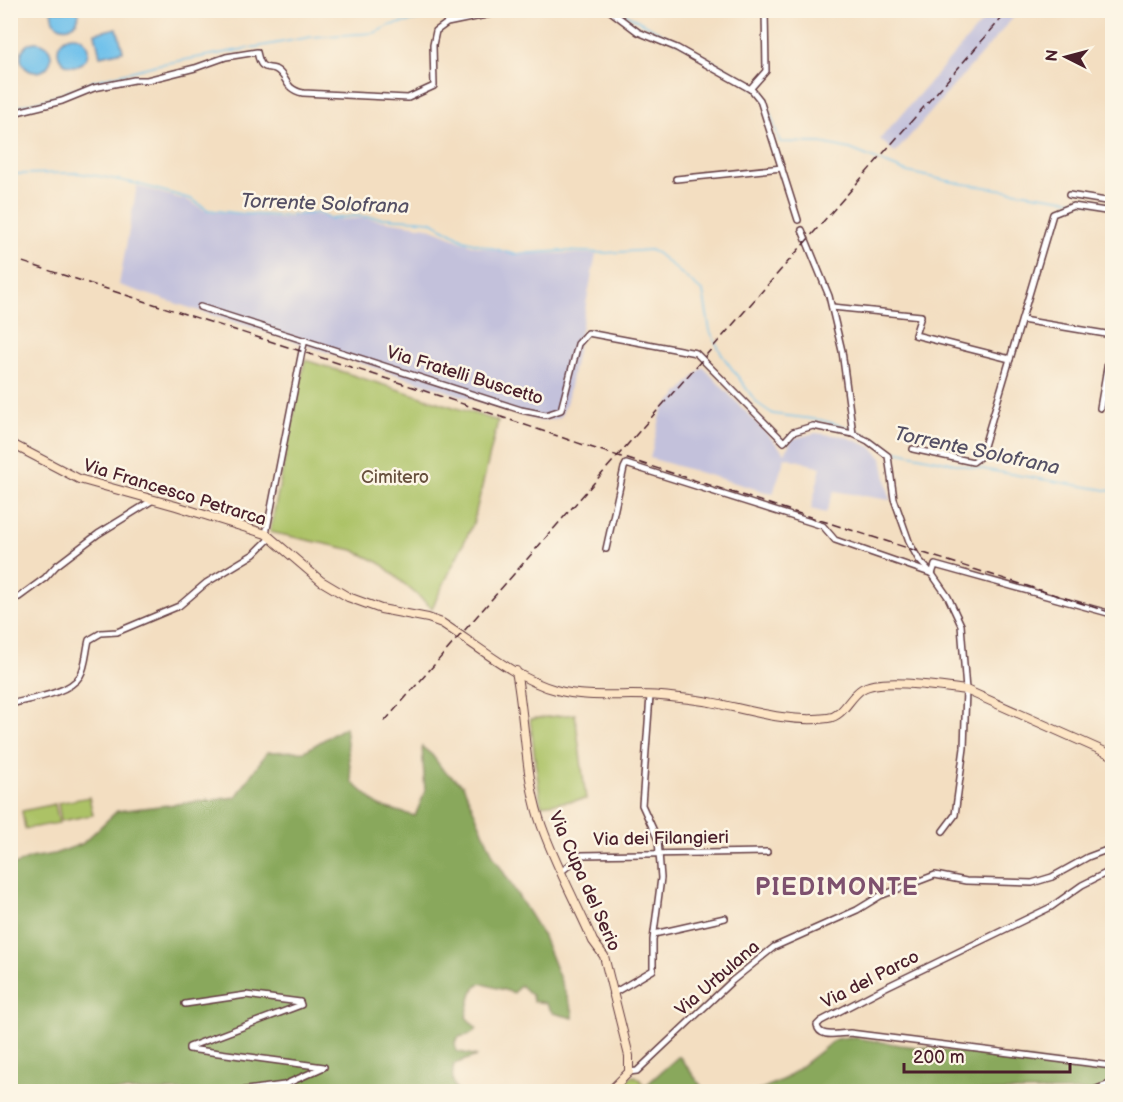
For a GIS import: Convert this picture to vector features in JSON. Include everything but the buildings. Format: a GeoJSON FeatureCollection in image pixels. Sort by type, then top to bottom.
{"type":"FeatureCollection","features":[{"type":"Feature","properties":{"kind":"main road","name":"Via Francesco Petrarca"},"geometry":{"type":"LineString","coordinates":[[10,443],[79,479],[268,535],[321,581],[341,594],[381,609],[442,623],[516,671],[555,690],[577,694],[650,696],[713,702],[768,715],[826,718],[840,713],[860,690],[874,684],[902,684],[966,690],[1113,755]]}},
{"type":"Feature","properties":{"kind":"main road","name":"Via Cupa del Serio"},"geometry":{"type":"LineString","coordinates":[[516,671],[529,766],[539,817],[593,941],[604,956],[629,1056],[629,1072]]}},
{"type":"Feature","properties":{"kind":"main road"},"geometry":{"type":"LineString","coordinates":[[521,701],[524,692],[533,681]]}},
{"type":"Feature","properties":{"kind":"main road"},"geometry":{"type":"LineString","coordinates":[[609,1092],[629,1072]]}},
{"type":"Feature","properties":{"kind":"street"},"geometry":{"type":"LineString","coordinates":[[17,112],[62,102],[94,88],[134,80],[147,80],[195,68],[226,57],[257,52],[262,65],[265,68],[275,69],[295,91],[408,98],[434,86],[433,45],[436,31],[447,23],[510,10]]}},
{"type":"Feature","properties":{"kind":"street"},"geometry":{"type":"LineString","coordinates":[[609,10],[638,32],[677,48],[752,86],[760,100],[798,220]]}},
{"type":"Feature","properties":{"kind":"street"},"geometry":{"type":"LineString","coordinates":[[752,86],[766,71],[765,10]]}},
{"type":"Feature","properties":{"kind":"street"},"geometry":{"type":"LineString","coordinates":[[676,179],[782,168]]}},
{"type":"Feature","properties":{"kind":"street"},"geometry":{"type":"LineString","coordinates":[[1069,195],[1113,202]]}},
{"type":"Feature","properties":{"kind":"street"},"geometry":{"type":"LineString","coordinates":[[913,449],[973,462],[981,456],[1053,214],[1073,206],[1113,212]]}},
{"type":"Feature","properties":{"kind":"street"},"geometry":{"type":"LineString","coordinates":[[802,230],[830,296],[842,351],[853,429]]}},
{"type":"Feature","properties":{"kind":"street","name":"Via Fratelli Buscetto"},"geometry":{"type":"LineString","coordinates":[[200,307],[546,416],[561,410],[578,344],[588,333],[696,353],[784,442],[793,432],[813,426],[853,429],[888,456],[894,500],[910,544],[919,561],[932,573]]}},
{"type":"Feature","properties":{"kind":"street"},"geometry":{"type":"LineString","coordinates":[[832,307],[921,316],[915,335],[1010,359]]}},
{"type":"Feature","properties":{"kind":"street"},"geometry":{"type":"LineString","coordinates":[[1022,320],[1113,337],[1100,408]]}},
{"type":"Feature","properties":{"kind":"street"},"geometry":{"type":"LineString","coordinates":[[10,704],[57,692],[74,683],[80,676],[89,640],[94,636],[117,632],[179,606],[206,583],[254,554],[268,535],[305,340]]}},
{"type":"Feature","properties":{"kind":"street"},"geometry":{"type":"LineString","coordinates":[[606,549],[626,464],[823,526],[835,540],[932,573],[948,597],[961,625],[966,690],[964,748],[954,815],[943,831]]}},
{"type":"Feature","properties":{"kind":"street"},"geometry":{"type":"LineString","coordinates":[[10,599],[19,597],[98,534],[153,500]]}},
{"type":"Feature","properties":{"kind":"street"},"geometry":{"type":"LineString","coordinates":[[932,573],[935,565],[1108,613]]}},
{"type":"Feature","properties":{"kind":"street"},"geometry":{"type":"LineString","coordinates":[[612,994],[653,970],[661,853],[658,840],[642,805],[650,696]]}},
{"type":"Feature","properties":{"kind":"street","name":"Via Urbulana"},"geometry":{"type":"LineString","coordinates":[[629,1072],[637,1071],[732,981],[774,947],[857,910],[880,896],[935,875],[966,881],[1032,883],[1052,877],[1088,857],[1113,849]]}},
{"type":"Feature","properties":{"kind":"street","name":"Via dei Filangieri"},"geometry":{"type":"LineString","coordinates":[[561,871],[582,855],[767,852]]}},
{"type":"Feature","properties":{"kind":"street","name":"Via del Parco"},"geometry":{"type":"LineString","coordinates":[[1113,870],[1082,885],[1051,907],[821,1021],[817,1025],[817,1030],[820,1034],[825,1035],[850,1033],[1113,1066]]}},
{"type":"Feature","properties":{"kind":"street"},"geometry":{"type":"LineString","coordinates":[[654,934],[725,918]]}},
{"type":"Feature","properties":{"kind":"street"},"geometry":{"type":"LineString","coordinates":[[185,1004],[246,995],[300,1002],[301,1005],[189,1047],[189,1049],[324,1067],[284,1085],[232,1092]]}},
{"type":"Feature","properties":{"kind":"street"},"geometry":{"type":"LineString","coordinates":[[1089,1092],[1113,1083]]}},
{"type":"Feature","properties":{"kind":"shaded area"},"geometry":{"type":"Polygon","coordinates":[[[992,11],[1019,11],[895,153],[880,139],[992,11]]]}},
{"type":"Feature","properties":{"kind":"shaded area"},"geometry":{"type":"Polygon","coordinates":[[[137,186],[189,201],[206,211],[281,218],[308,214],[334,220],[364,218],[427,227],[474,246],[514,253],[596,254],[567,401],[560,418],[540,421],[119,285],[137,186]]]}},
{"type":"Feature","properties":{"kind":"shaded area"},"geometry":{"type":"Polygon","coordinates":[[[703,367],[785,453],[792,439],[815,433],[844,436],[871,447],[882,458],[890,500],[834,491],[826,513],[811,509],[821,467],[785,457],[773,494],[650,458],[662,411],[703,367]]]}},
{"type":"Feature","properties":{"kind":"green space","name":"Cimitero"},"geometry":{"type":"Polygon","coordinates":[[[305,360],[498,421],[473,524],[432,608],[380,563],[353,550],[270,532],[305,360]]]}},
{"type":"Feature","properties":{"kind":"green space"},"geometry":{"type":"Polygon","coordinates":[[[575,714],[586,799],[541,805],[530,719],[575,714]]]}},
{"type":"Feature","properties":{"kind":"green space"},"geometry":{"type":"Polygon","coordinates":[[[345,727],[352,782],[379,806],[415,816],[425,792],[422,747],[432,755],[443,770],[463,785],[494,857],[542,934],[573,1012],[573,1018],[553,1013],[545,1003],[533,1001],[532,996],[520,985],[514,993],[480,983],[472,992],[466,1017],[477,1029],[468,1035],[459,1037],[455,1042],[456,1051],[477,1056],[454,1064],[453,1082],[458,1091],[11,1091],[10,867],[30,858],[54,854],[82,844],[117,811],[236,797],[267,752],[305,751],[345,727]]]}},
{"type":"Feature","properties":{"kind":"green space"},"geometry":{"type":"Polygon","coordinates":[[[89,797],[93,815],[61,821],[58,803],[89,797]]]}},
{"type":"Feature","properties":{"kind":"green space"},"geometry":{"type":"Polygon","coordinates":[[[55,804],[59,823],[25,829],[22,811],[55,804]]]}},
{"type":"Feature","properties":{"kind":"green space"},"geometry":{"type":"Polygon","coordinates":[[[850,1037],[1112,1070],[1112,1091],[755,1092],[786,1078],[836,1039],[850,1037]]]}},
{"type":"Feature","properties":{"kind":"green space"},"geometry":{"type":"Polygon","coordinates":[[[679,1056],[705,1091],[648,1091],[644,1087],[679,1056]]]}},
{"type":"Feature","properties":{"kind":"green space"},"geometry":{"type":"Polygon","coordinates":[[[635,1076],[640,1079],[648,1091],[615,1092],[630,1077],[635,1076]]]}},
{"type":"Feature","properties":{"kind":"water"},"geometry":{"type":"Polygon","coordinates":[[[51,11],[79,11],[74,24],[62,27],[53,21],[51,11]]]}},
{"type":"Feature","properties":{"kind":"water"},"geometry":{"type":"Polygon","coordinates":[[[117,28],[123,51],[100,56],[95,33],[117,28]]]}},
{"type":"Feature","properties":{"kind":"water"},"geometry":{"type":"Polygon","coordinates":[[[73,36],[83,41],[88,51],[83,61],[73,66],[63,61],[58,51],[63,41],[73,36]]]}},
{"type":"Feature","properties":{"kind":"water"},"geometry":{"type":"Polygon","coordinates":[[[36,42],[46,47],[51,57],[46,67],[36,72],[26,67],[21,57],[26,47],[36,42]]]}},
{"type":"Feature","properties":{"kind":"waterway","name":"Torrente Solofrana"},"geometry":{"type":"LineString","coordinates":[[10,108],[48,99],[94,81],[156,65],[311,37],[374,33],[391,25],[474,10]]}},
{"type":"Feature","properties":{"kind":"waterway","name":"Torrente Solofrana"},"geometry":{"type":"LineString","coordinates":[[619,10],[741,77],[764,96],[780,142],[821,143],[850,149],[907,172],[958,183],[1112,206]]}},
{"type":"Feature","properties":{"kind":"waterway","name":"Torrente Solofrana"},"geometry":{"type":"LineString","coordinates":[[10,174],[78,173],[104,177],[191,199],[208,210],[281,216],[319,213],[330,219],[354,216],[430,221],[464,240],[513,254],[650,250],[657,253],[703,292],[710,331],[722,355],[757,403],[773,414],[821,420],[850,428]]}},
{"type":"Feature","properties":{"kind":"waterway","name":"Torrente Solofrana"},"geometry":{"type":"LineString","coordinates":[[855,429],[891,450],[970,467],[1112,491]]}},
{"type":"Feature","properties":{"kind":"railway"},"geometry":{"type":"LineString","coordinates":[[384,722],[1009,10]]}},
{"type":"Feature","properties":{"kind":"railway"},"geometry":{"type":"LineString","coordinates":[[10,258],[416,388],[587,446],[1112,613]]}},
{"type":"Feature","properties":{"kind":"district","name":"PIEDIMONTE"},"geometry":{"type":"Point","coordinates":[837,887]}}]}
